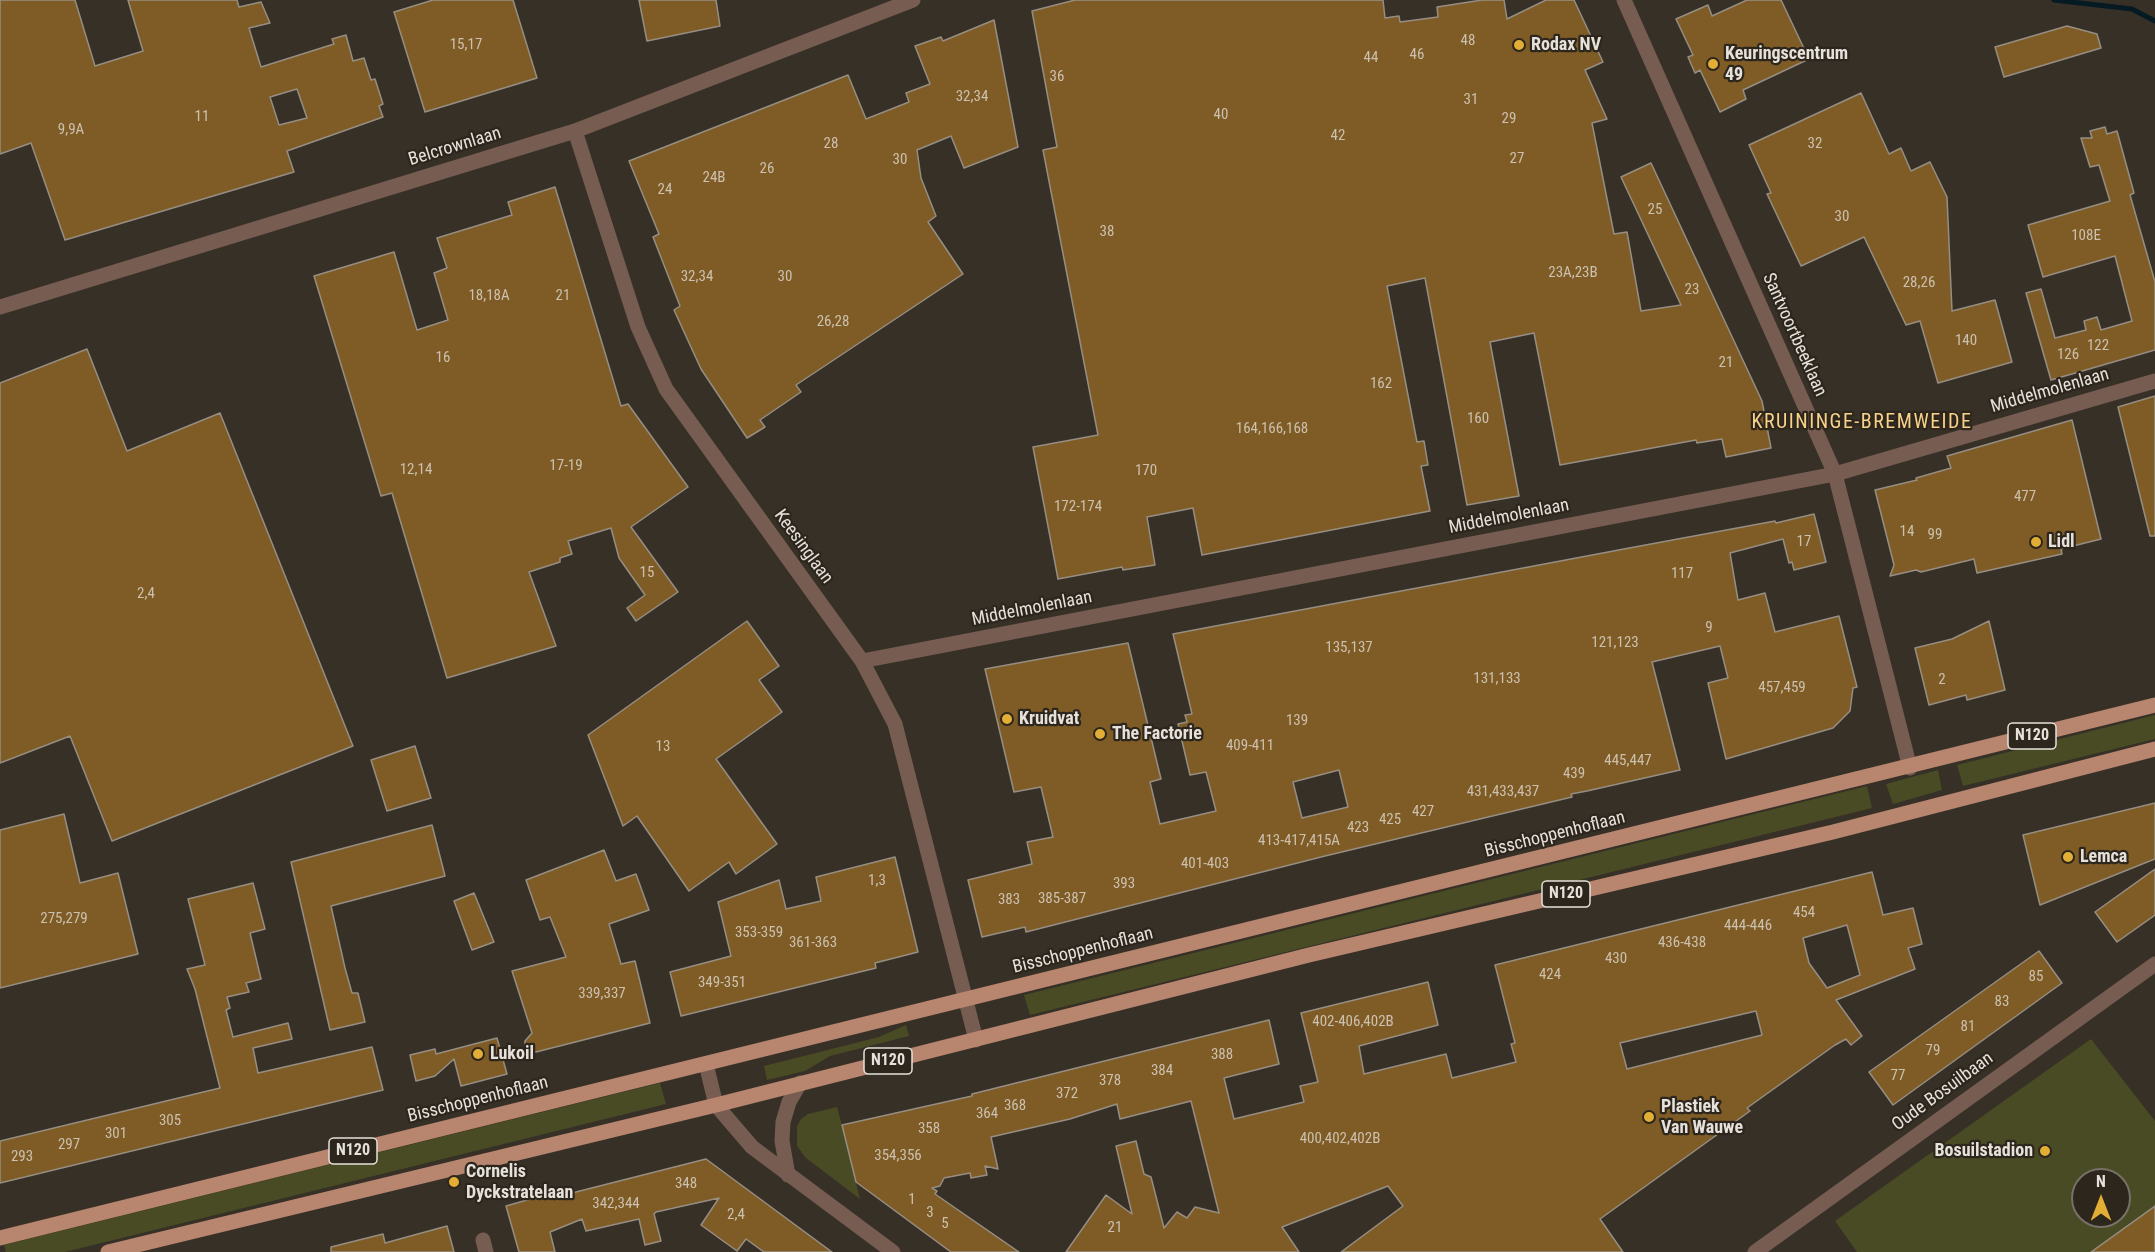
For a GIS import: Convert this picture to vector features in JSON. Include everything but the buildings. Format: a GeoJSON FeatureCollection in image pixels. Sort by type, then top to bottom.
{"type":"FeatureCollection","features":[{"type":"Feature","properties":{"kind":"main road","name":"Bisschoppenhoflaan"},"geometry":{"type":"LineString","coordinates":[[0,1238],[1910,768],[2155,705]]}},
{"type":"Feature","properties":{"kind":"main road","name":"N120"},"geometry":{"type":"LineString","coordinates":[[108,1252],[716,1105],[1308,955],[1821,834],[2155,749]]}},
{"type":"Feature","properties":{"kind":"street","name":"Belcrownlaan"},"geometry":{"type":"LineString","coordinates":[[0,307],[575,131],[913,0]]}},
{"type":"Feature","properties":{"kind":"street","name":"Santvoortbeeklaan"},"geometry":{"type":"LineString","coordinates":[[1624,0],[1835,474],[1910,768]]}},
{"type":"Feature","properties":{"kind":"street","name":"Keesinglaan"},"geometry":{"type":"LineString","coordinates":[[575,131],[638,327],[666,389],[862,661],[895,724],[965,1001]]}},
{"type":"Feature","properties":{"kind":"street","name":"Middelmolenlaan"},"geometry":{"type":"LineString","coordinates":[[862,661],[1835,474],[2155,381]]}},
{"type":"Feature","properties":{"kind":"street","name":"Oude Bosuilbaan"},"geometry":{"type":"LineString","coordinates":[[1755,1252],[2155,964]]}},
{"type":"Feature","properties":{"kind":"street"},"geometry":{"type":"LineString","coordinates":[[965,1001],[976,1040]]}},
{"type":"Feature","properties":{"kind":"street"},"geometry":{"type":"LineString","coordinates":[[706,1064],[716,1105],[753,1147],[893,1252]]}},
{"type":"Feature","properties":{"kind":"street"},"geometry":{"type":"LineString","coordinates":[[788,1174],[782,1141],[783,1122],[789,1102],[800,1083]]}},
{"type":"Feature","properties":{"kind":"green space"},"geometry":{"type":"Polygon","coordinates":[[[2155,715],[2155,739],[1963,786],[1957,765],[2155,715]]]}},
{"type":"Feature","properties":{"kind":"green space"},"geometry":{"type":"Polygon","coordinates":[[[1938,770],[1942,790],[1893,804],[1886,784],[1938,770]]]}},
{"type":"Feature","properties":{"kind":"green space"},"geometry":{"type":"Polygon","coordinates":[[[1867,786],[1872,808],[1030,1015],[1024,995],[1867,786]]]}},
{"type":"Feature","properties":{"kind":"green space"},"geometry":{"type":"Polygon","coordinates":[[[906,1025],[909,1036],[830,1056],[805,1071],[767,1080],[764,1066],[879,1037],[906,1025]]]}},
{"type":"Feature","properties":{"kind":"green space","name":"Bosuilstadion"},"geometry":{"type":"Polygon","coordinates":[[[2091,1039],[2155,1121],[2155,1252],[1857,1252],[1835,1221],[2091,1039]]]}},
{"type":"Feature","properties":{"kind":"green space"},"geometry":{"type":"Polygon","coordinates":[[[660,1083],[666,1104],[65,1252],[6,1252],[4,1245],[660,1083]]]}},
{"type":"Feature","properties":{"kind":"green space"},"geometry":{"type":"Polygon","coordinates":[[[837,1107],[860,1199],[806,1158],[797,1146],[797,1126],[801,1119],[808,1114],[837,1107]]]}},
{"type":"Feature","properties":{"kind":"waterway"},"geometry":{"type":"LineString","coordinates":[[2054,0],[2132,9],[2155,21]]}},
{"type":"Feature","properties":{"kind":"place","name":"Rodax NV"},"geometry":{"type":"Point","coordinates":[1519,45]}},
{"type":"Feature","properties":{"kind":"place","name":"Keuringscentrum 49"},"geometry":{"type":"Point","coordinates":[1713,64]}},
{"type":"Feature","properties":{"kind":"place","name":"Lidl"},"geometry":{"type":"Point","coordinates":[2036,542]}},
{"type":"Feature","properties":{"kind":"place","name":"Kruidvat"},"geometry":{"type":"Point","coordinates":[1007,719]}},
{"type":"Feature","properties":{"kind":"place","name":"The Factorie"},"geometry":{"type":"Point","coordinates":[1100,734]}},
{"type":"Feature","properties":{"kind":"place","name":"Lemca"},"geometry":{"type":"Point","coordinates":[2068,857]}},
{"type":"Feature","properties":{"kind":"place","name":"Lukoil"},"geometry":{"type":"Point","coordinates":[478,1054]}},
{"type":"Feature","properties":{"kind":"place","name":"Plastiek Van Wauwe"},"geometry":{"type":"Point","coordinates":[1649,1117]}},
{"type":"Feature","properties":{"kind":"place","name":"Bosuilstadion"},"geometry":{"type":"Point","coordinates":[2045,1151]}},
{"type":"Feature","properties":{"kind":"place","name":"Cornelis Dyckstratelaan"},"geometry":{"type":"Point","coordinates":[454,1182]}},
{"type":"Feature","properties":{"kind":"district","name":"KRUININGE-BREMWEIDE"},"geometry":{"type":"Point","coordinates":[1862,423]}}]}
